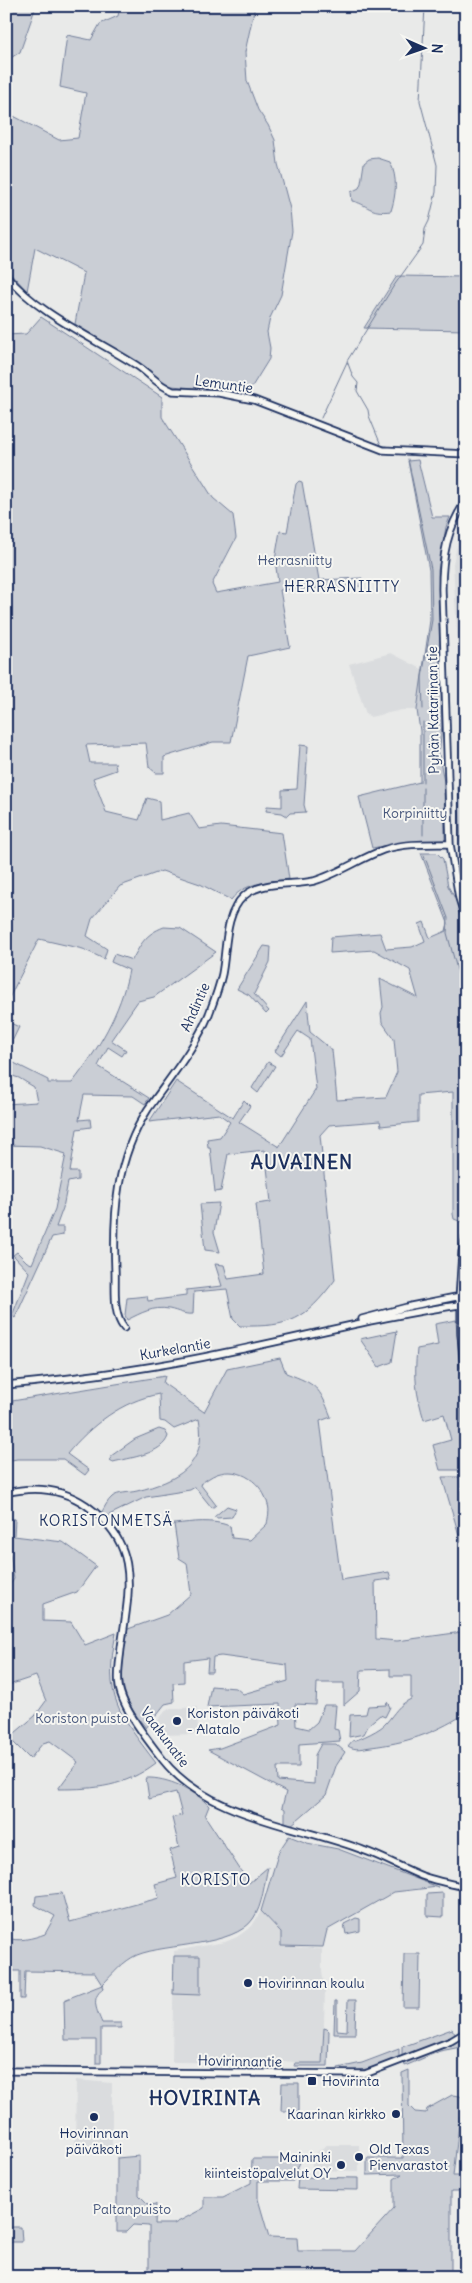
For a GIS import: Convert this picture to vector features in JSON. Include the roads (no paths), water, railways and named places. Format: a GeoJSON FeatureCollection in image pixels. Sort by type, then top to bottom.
{"type":"FeatureCollection","features":[{"type":"Feature","properties":{"kind":"street","name":"Lemuntie"},"geometry":{"type":"LineString","coordinates":[[6,275],[35,303],[136,365],[165,388],[173,391],[226,394],[254,400],[383,450],[466,454]]}},
{"type":"Feature","properties":{"kind":"street","name":"Pyhän Katariinan tie"},"geometry":{"type":"LineString","coordinates":[[466,501],[449,531],[442,564],[450,844],[459,898],[466,921]]}},
{"type":"Feature","properties":{"kind":"street","name":"Ahdintie"},"geometry":{"type":"LineString","coordinates":[[124,1328],[117,1313],[114,1231],[121,1171],[142,1119],[198,1035],[208,1015],[219,984],[229,928],[238,904],[244,896],[258,888],[319,879],[389,848],[450,844]]}},
{"type":"Feature","properties":{"kind":"street"},"geometry":{"type":"LineString","coordinates":[[466,1237],[462,1252],[463,1296],[459,1300],[463,1304],[460,1329],[464,1366],[466,1453]]}},
{"type":"Feature","properties":{"kind":"street","name":"Kurkelantie"},"geometry":{"type":"LineString","coordinates":[[346,1325],[392,1311],[463,1296]]}},
{"type":"Feature","properties":{"kind":"street","name":"Kurkelantie"},"geometry":{"type":"LineString","coordinates":[[6,1385],[227,1353],[346,1325],[463,1304]]}},
{"type":"Feature","properties":{"kind":"street"},"geometry":{"type":"LineString","coordinates":[[464,1366],[466,1348]]}},
{"type":"Feature","properties":{"kind":"street","name":"Vaakunatie"},"geometry":{"type":"LineString","coordinates":[[6,1493],[35,1489],[58,1492],[72,1497],[100,1517],[116,1537],[124,1552],[130,1582],[118,1672],[120,1692],[163,1760],[180,1778],[194,1789],[247,1815],[363,1849],[434,1880],[466,1887]]}},
{"type":"Feature","properties":{"kind":"street","name":"Hovirinnantie"},"geometry":{"type":"LineString","coordinates":[[6,2071],[365,2074],[450,2041],[466,2032]]}},
{"type":"Feature","properties":{"kind":"waterway"},"geometry":{"type":"LineString","coordinates":[[394,448],[381,445],[368,410],[357,391],[358,383],[353,377],[347,361],[393,287],[423,245],[425,229],[429,221],[436,192],[437,165],[420,101],[425,6]]}},
{"type":"Feature","properties":{"kind":"waterway"},"geometry":{"type":"LineString","coordinates":[[321,418],[347,362]]}},
{"type":"Feature","properties":{"kind":"waterway"},"geometry":{"type":"LineString","coordinates":[[408,459],[431,569],[432,620],[422,677],[423,709]]}},
{"type":"Feature","properties":{"kind":"waterway"},"geometry":{"type":"LineString","coordinates":[[423,722],[423,782]]}},
{"type":"Feature","properties":{"kind":"waterway"},"geometry":{"type":"LineString","coordinates":[[423,788],[423,835]]}},
{"type":"Feature","properties":{"kind":"waterway"},"geometry":{"type":"LineString","coordinates":[[424,855],[448,918],[447,933],[466,1002]]}},
{"type":"Feature","properties":{"kind":"place","name":"Koriston päiväkoti - Alatalo"},"geometry":{"type":"Point","coordinates":[177,1721]}},
{"type":"Feature","properties":{"kind":"place","name":"Hovirinnan koulu"},"geometry":{"type":"Point","coordinates":[248,1983]}},
{"type":"Feature","properties":{"kind":"place","name":"Hovirinta"},"geometry":{"type":"Point","coordinates":[312,2081]}},
{"type":"Feature","properties":{"kind":"place","name":"Kaarinan kirkko"},"geometry":{"type":"Point","coordinates":[396,2114]}},
{"type":"Feature","properties":{"kind":"place","name":"Hovirinnan päiväkoti"},"geometry":{"type":"Point","coordinates":[94,2117]}},
{"type":"Feature","properties":{"kind":"place","name":"Old Texas Pienvarastot"},"geometry":{"type":"Point","coordinates":[359,2157]}},
{"type":"Feature","properties":{"kind":"place","name":"Maininki kiinteistöpalvelut OY"},"geometry":{"type":"Point","coordinates":[341,2165]}},
{"type":"Feature","properties":{"kind":"district","name":"HERRASNIITTY"},"geometry":{"type":"Point","coordinates":[342,586]}},
{"type":"Feature","properties":{"kind":"district","name":"AUVAINEN"},"geometry":{"type":"Point","coordinates":[302,1162]}},
{"type":"Feature","properties":{"kind":"district","name":"KORISTONMETSÄ"},"geometry":{"type":"Point","coordinates":[106,1520]}},
{"type":"Feature","properties":{"kind":"district","name":"KORISTO"},"geometry":{"type":"Point","coordinates":[216,1879]}},
{"type":"Feature","properties":{"kind":"district","name":"HOVIRINTA"},"geometry":{"type":"Point","coordinates":[205,2098]}},
{"type":"Feature","properties":{"kind":"park label","name":"Herrasniitty"},"geometry":{"type":"Point","coordinates":[295,560]}},
{"type":"Feature","properties":{"kind":"park label","name":"Korpiniitty"},"geometry":{"type":"Point","coordinates":[415,813]}},
{"type":"Feature","properties":{"kind":"park label","name":"Koriston puisto"},"geometry":{"type":"Point","coordinates":[82,1718]}},
{"type":"Feature","properties":{"kind":"park label","name":"Paltanpuisto"},"geometry":{"type":"Point","coordinates":[132,2209]}}]}
